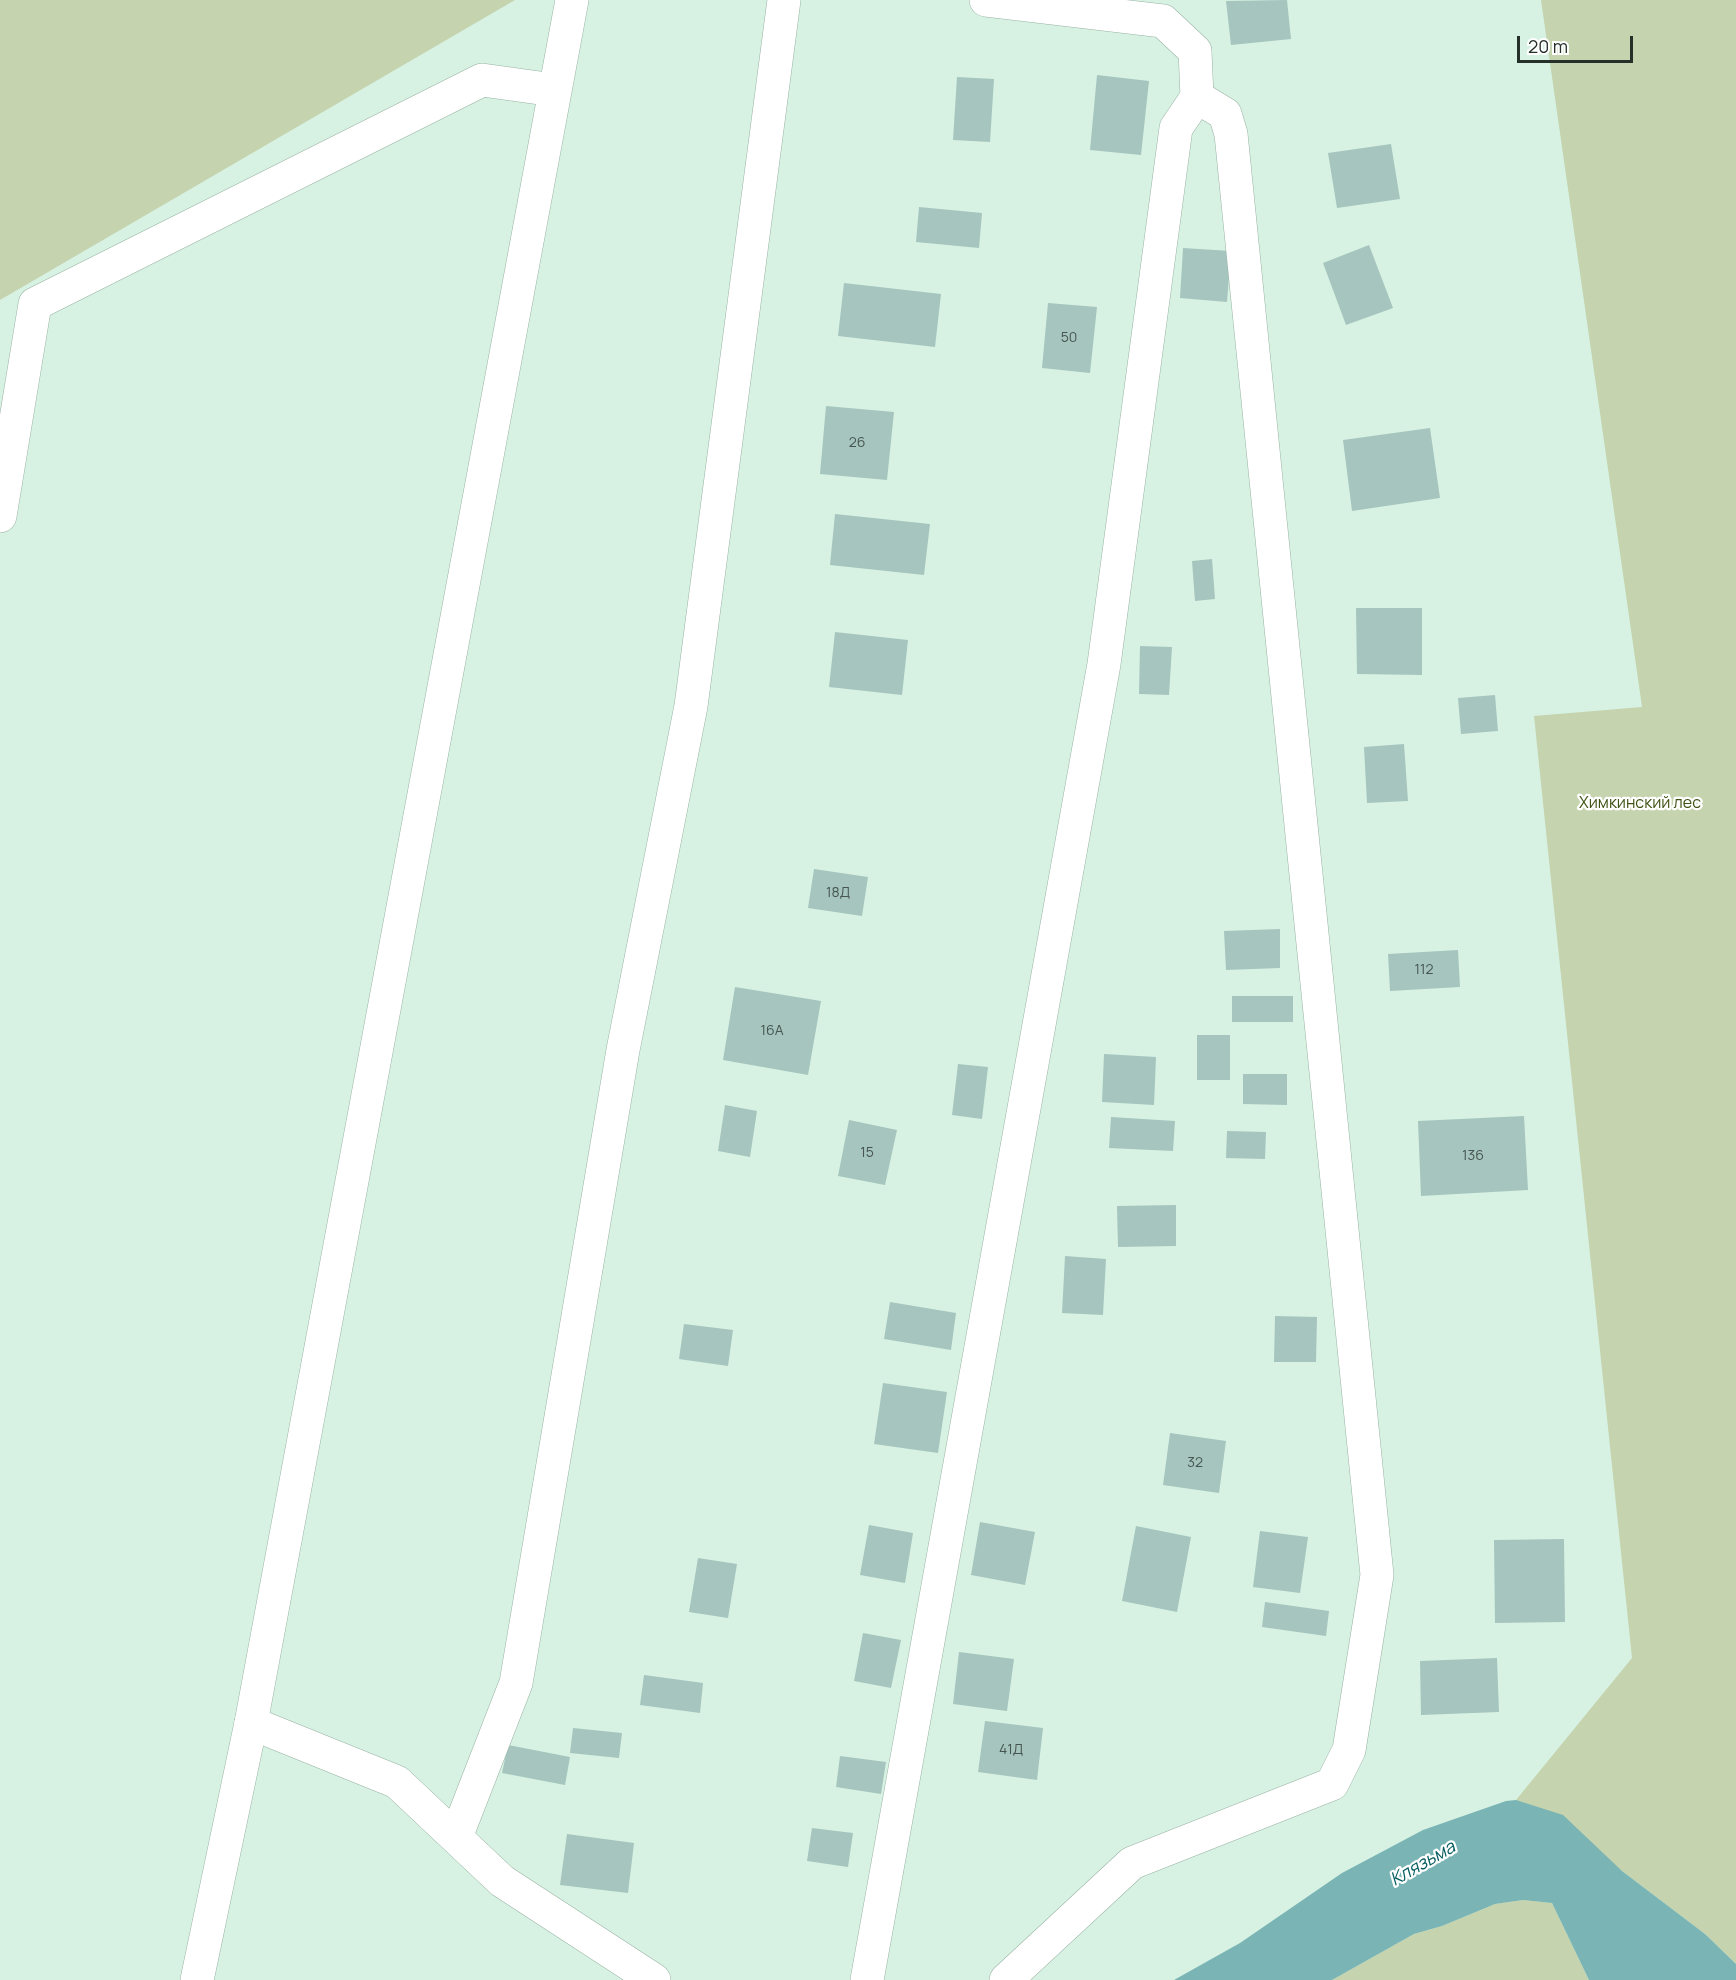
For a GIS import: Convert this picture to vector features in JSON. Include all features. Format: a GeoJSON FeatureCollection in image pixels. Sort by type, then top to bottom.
{"type":"FeatureCollection","features":[{"type":"Feature","properties":{"kind":"street"},"geometry":{"type":"LineString","coordinates":[[197,1980],[251,1723],[572,0]]}},
{"type":"Feature","properties":{"kind":"street"},"geometry":{"type":"LineString","coordinates":[[456,1837],[516,1683],[623,1050],[692,706],[784,0]]}},
{"type":"Feature","properties":{"kind":"street"},"geometry":{"type":"LineString","coordinates":[[867,1980],[1104,664],[1176,128],[1197,97],[1195,51],[1162,21],[986,0]]}},
{"type":"Feature","properties":{"kind":"street"},"geometry":{"type":"LineString","coordinates":[[0,516],[35,304],[482,80],[554,90]]}},
{"type":"Feature","properties":{"kind":"street"},"geometry":{"type":"LineString","coordinates":[[1006,1980],[1132,1863],[1332,1784],[1349,1750],[1377,1575],[1231,134],[1224,114],[1197,97]]}},
{"type":"Feature","properties":{"kind":"street"},"geometry":{"type":"LineString","coordinates":[[251,1723],[397,1782],[502,1881],[654,1980]]}},
{"type":"Feature","properties":{"kind":"green space"},"geometry":{"type":"Polygon","coordinates":[[[0,0],[515,0],[0,300],[0,0]]]}},
{"type":"Feature","properties":{"kind":"green space","name":"Химкинский лес"},"geometry":{"type":"Polygon","coordinates":[[[1541,0],[1736,0],[1736,1964],[1705,1934],[1622,1871],[1516,1800],[1632,1658],[1534,716],[1642,707],[1541,0]]]}},
{"type":"Feature","properties":{"kind":"green space"},"geometry":{"type":"Polygon","coordinates":[[[1523,1900],[1552,1903],[1589,1980],[1332,1980],[1414,1934],[1442,1926],[1495,1904],[1523,1900]]]}},
{"type":"Feature","properties":{"kind":"water","name":"Клязьма"},"geometry":{"type":"Polygon","coordinates":[[[1516,1800],[1563,1815],[1622,1871],[1705,1934],[1736,1964],[1736,1980],[1589,1980],[1552,1903],[1523,1900],[1495,1904],[1442,1926],[1414,1934],[1332,1980],[1174,1980],[1240,1943],[1342,1873],[1423,1830],[1506,1801],[1516,1800]]]}},
{"type":"Feature","properties":{"kind":"building"},"geometry":{"type":"Polygon","coordinates":[[[1287,0],[1291,39],[1231,45],[1226,1],[1287,0]]]}},
{"type":"Feature","properties":{"kind":"building"},"geometry":{"type":"Polygon","coordinates":[[[1097,75],[1149,81],[1141,155],[1090,150],[1097,75]]]}},
{"type":"Feature","properties":{"kind":"building"},"geometry":{"type":"Polygon","coordinates":[[[957,77],[994,79],[990,142],[953,140],[957,77]]]}},
{"type":"Feature","properties":{"kind":"building"},"geometry":{"type":"Polygon","coordinates":[[[1391,144],[1400,199],[1337,208],[1328,153],[1391,144]]]}},
{"type":"Feature","properties":{"kind":"building"},"geometry":{"type":"Polygon","coordinates":[[[919,207],[982,213],[979,248],[916,242],[919,207]]]}},
{"type":"Feature","properties":{"kind":"building"},"geometry":{"type":"Polygon","coordinates":[[[1369,245],[1393,308],[1346,325],[1323,263],[1369,245]]]}},
{"type":"Feature","properties":{"kind":"building"},"geometry":{"type":"Polygon","coordinates":[[[1183,248],[1231,251],[1227,302],[1180,298],[1183,248]]]}},
{"type":"Feature","properties":{"kind":"building"},"geometry":{"type":"Polygon","coordinates":[[[844,283],[941,294],[935,347],[838,336],[844,283]]]}},
{"type":"Feature","properties":{"kind":"building"},"geometry":{"type":"Polygon","coordinates":[[[1048,303],[1097,307],[1090,373],[1042,368],[1048,303]]]}},
{"type":"Feature","properties":{"kind":"building"},"geometry":{"type":"Polygon","coordinates":[[[826,406],[894,412],[887,480],[820,474],[826,406]]]}},
{"type":"Feature","properties":{"kind":"building"},"geometry":{"type":"Polygon","coordinates":[[[1430,428],[1440,498],[1352,511],[1343,440],[1430,428]]]}},
{"type":"Feature","properties":{"kind":"building"},"geometry":{"type":"Polygon","coordinates":[[[835,514],[930,524],[924,575],[830,565],[835,514]]]}},
{"type":"Feature","properties":{"kind":"building"},"geometry":{"type":"Polygon","coordinates":[[[1212,559],[1215,599],[1195,601],[1192,561],[1212,559]]]}},
{"type":"Feature","properties":{"kind":"building"},"geometry":{"type":"Polygon","coordinates":[[[1356,608],[1422,608],[1422,675],[1357,674],[1356,608]]]}},
{"type":"Feature","properties":{"kind":"building"},"geometry":{"type":"Polygon","coordinates":[[[835,632],[908,640],[902,695],[829,687],[835,632]]]}},
{"type":"Feature","properties":{"kind":"building"},"geometry":{"type":"Polygon","coordinates":[[[1140,646],[1172,647],[1169,695],[1139,694],[1140,646]]]}},
{"type":"Feature","properties":{"kind":"building"},"geometry":{"type":"Polygon","coordinates":[[[1495,695],[1498,731],[1461,734],[1458,698],[1495,695]]]}},
{"type":"Feature","properties":{"kind":"building"},"geometry":{"type":"Polygon","coordinates":[[[1404,744],[1408,801],[1367,803],[1364,747],[1404,744]]]}},
{"type":"Feature","properties":{"kind":"building"},"geometry":{"type":"Polygon","coordinates":[[[814,869],[868,877],[862,916],[808,908],[814,869]]]}},
{"type":"Feature","properties":{"kind":"building"},"geometry":{"type":"Polygon","coordinates":[[[1280,929],[1280,968],[1226,970],[1224,931],[1280,929]]]}},
{"type":"Feature","properties":{"kind":"building"},"geometry":{"type":"Polygon","coordinates":[[[1458,950],[1460,987],[1390,991],[1388,954],[1458,950]]]}},
{"type":"Feature","properties":{"kind":"building"},"geometry":{"type":"Polygon","coordinates":[[[735,987],[821,1001],[808,1075],[723,1060],[735,987]]]}},
{"type":"Feature","properties":{"kind":"building"},"geometry":{"type":"Polygon","coordinates":[[[1232,996],[1293,996],[1293,1022],[1232,1022],[1232,996]]]}},
{"type":"Feature","properties":{"kind":"building"},"geometry":{"type":"Polygon","coordinates":[[[1197,1035],[1230,1035],[1230,1080],[1197,1080],[1197,1035]]]}},
{"type":"Feature","properties":{"kind":"building"},"geometry":{"type":"Polygon","coordinates":[[[1104,1054],[1156,1057],[1154,1105],[1102,1102],[1104,1054]]]}},
{"type":"Feature","properties":{"kind":"building"},"geometry":{"type":"Polygon","coordinates":[[[958,1064],[988,1067],[982,1119],[952,1115],[958,1064]]]}},
{"type":"Feature","properties":{"kind":"building"},"geometry":{"type":"Polygon","coordinates":[[[1243,1074],[1287,1074],[1287,1105],[1243,1104],[1243,1074]]]}},
{"type":"Feature","properties":{"kind":"building"},"geometry":{"type":"Polygon","coordinates":[[[725,1105],[757,1111],[750,1157],[718,1151],[725,1105]]]}},
{"type":"Feature","properties":{"kind":"building"},"geometry":{"type":"Polygon","coordinates":[[[1524,1116],[1528,1190],[1421,1196],[1418,1121],[1524,1116]]]}},
{"type":"Feature","properties":{"kind":"building"},"geometry":{"type":"Polygon","coordinates":[[[1111,1117],[1175,1121],[1173,1151],[1109,1148],[1111,1117]]]}},
{"type":"Feature","properties":{"kind":"building"},"geometry":{"type":"Polygon","coordinates":[[[849,1120],[897,1130],[885,1185],[838,1176],[849,1120]]]}},
{"type":"Feature","properties":{"kind":"building"},"geometry":{"type":"Polygon","coordinates":[[[1227,1131],[1266,1132],[1265,1159],[1226,1158],[1227,1131]]]}},
{"type":"Feature","properties":{"kind":"building"},"geometry":{"type":"Polygon","coordinates":[[[1176,1205],[1176,1246],[1118,1247],[1117,1206],[1176,1205]]]}},
{"type":"Feature","properties":{"kind":"building"},"geometry":{"type":"Polygon","coordinates":[[[1065,1256],[1106,1259],[1103,1315],[1062,1313],[1065,1256]]]}},
{"type":"Feature","properties":{"kind":"building"},"geometry":{"type":"Polygon","coordinates":[[[890,1302],[956,1313],[951,1350],[884,1339],[890,1302]]]}},
{"type":"Feature","properties":{"kind":"building"},"geometry":{"type":"Polygon","coordinates":[[[1275,1316],[1317,1317],[1316,1362],[1274,1362],[1275,1316]]]}},
{"type":"Feature","properties":{"kind":"building"},"geometry":{"type":"Polygon","coordinates":[[[684,1324],[733,1330],[728,1366],[679,1359],[684,1324]]]}},
{"type":"Feature","properties":{"kind":"building"},"geometry":{"type":"Polygon","coordinates":[[[883,1383],[947,1392],[938,1453],[874,1444],[883,1383]]]}},
{"type":"Feature","properties":{"kind":"building"},"geometry":{"type":"Polygon","coordinates":[[[1170,1433],[1226,1441],[1219,1493],[1163,1485],[1170,1433]]]}},
{"type":"Feature","properties":{"kind":"building"},"geometry":{"type":"Polygon","coordinates":[[[980,1522],[1035,1532],[1025,1585],[971,1575],[980,1522]]]}},
{"type":"Feature","properties":{"kind":"building"},"geometry":{"type":"Polygon","coordinates":[[[869,1525],[913,1533],[905,1583],[860,1575],[869,1525]]]}},
{"type":"Feature","properties":{"kind":"building"},"geometry":{"type":"Polygon","coordinates":[[[1136,1526],[1191,1537],[1177,1612],[1122,1601],[1136,1526]]]}},
{"type":"Feature","properties":{"kind":"building"},"geometry":{"type":"Polygon","coordinates":[[[1260,1531],[1308,1537],[1300,1593],[1253,1587],[1260,1531]]]}},
{"type":"Feature","properties":{"kind":"building"},"geometry":{"type":"Polygon","coordinates":[[[1564,1539],[1565,1622],[1495,1623],[1494,1540],[1564,1539]]]}},
{"type":"Feature","properties":{"kind":"building"},"geometry":{"type":"Polygon","coordinates":[[[698,1558],[737,1564],[728,1618],[689,1612],[698,1558]]]}},
{"type":"Feature","properties":{"kind":"building"},"geometry":{"type":"Polygon","coordinates":[[[1265,1602],[1329,1611],[1326,1636],[1262,1627],[1265,1602]]]}},
{"type":"Feature","properties":{"kind":"building"},"geometry":{"type":"Polygon","coordinates":[[[863,1633],[901,1640],[891,1688],[854,1681],[863,1633]]]}},
{"type":"Feature","properties":{"kind":"building"},"geometry":{"type":"Polygon","coordinates":[[[959,1652],[1014,1659],[1007,1711],[953,1704],[959,1652]]]}},
{"type":"Feature","properties":{"kind":"building"},"geometry":{"type":"Polygon","coordinates":[[[1497,1658],[1499,1712],[1421,1715],[1420,1661],[1497,1658]]]}},
{"type":"Feature","properties":{"kind":"building"},"geometry":{"type":"Polygon","coordinates":[[[644,1675],[703,1683],[700,1713],[640,1705],[644,1675]]]}},
{"type":"Feature","properties":{"kind":"building"},"geometry":{"type":"Polygon","coordinates":[[[985,1721],[1043,1728],[1037,1780],[978,1772],[985,1721]]]}},
{"type":"Feature","properties":{"kind":"building"},"geometry":{"type":"Polygon","coordinates":[[[573,1728],[622,1733],[619,1758],[570,1753],[573,1728]]]}},
{"type":"Feature","properties":{"kind":"building"},"geometry":{"type":"Polygon","coordinates":[[[508,1745],[570,1757],[565,1785],[502,1773],[508,1745]]]}},
{"type":"Feature","properties":{"kind":"building"},"geometry":{"type":"Polygon","coordinates":[[[840,1756],[886,1762],[881,1794],[836,1787],[840,1756]]]}},
{"type":"Feature","properties":{"kind":"building"},"geometry":{"type":"Polygon","coordinates":[[[812,1828],[853,1833],[848,1867],[807,1861],[812,1828]]]}},
{"type":"Feature","properties":{"kind":"building"},"geometry":{"type":"Polygon","coordinates":[[[567,1834],[634,1843],[628,1893],[560,1885],[567,1834]]]}}]}
